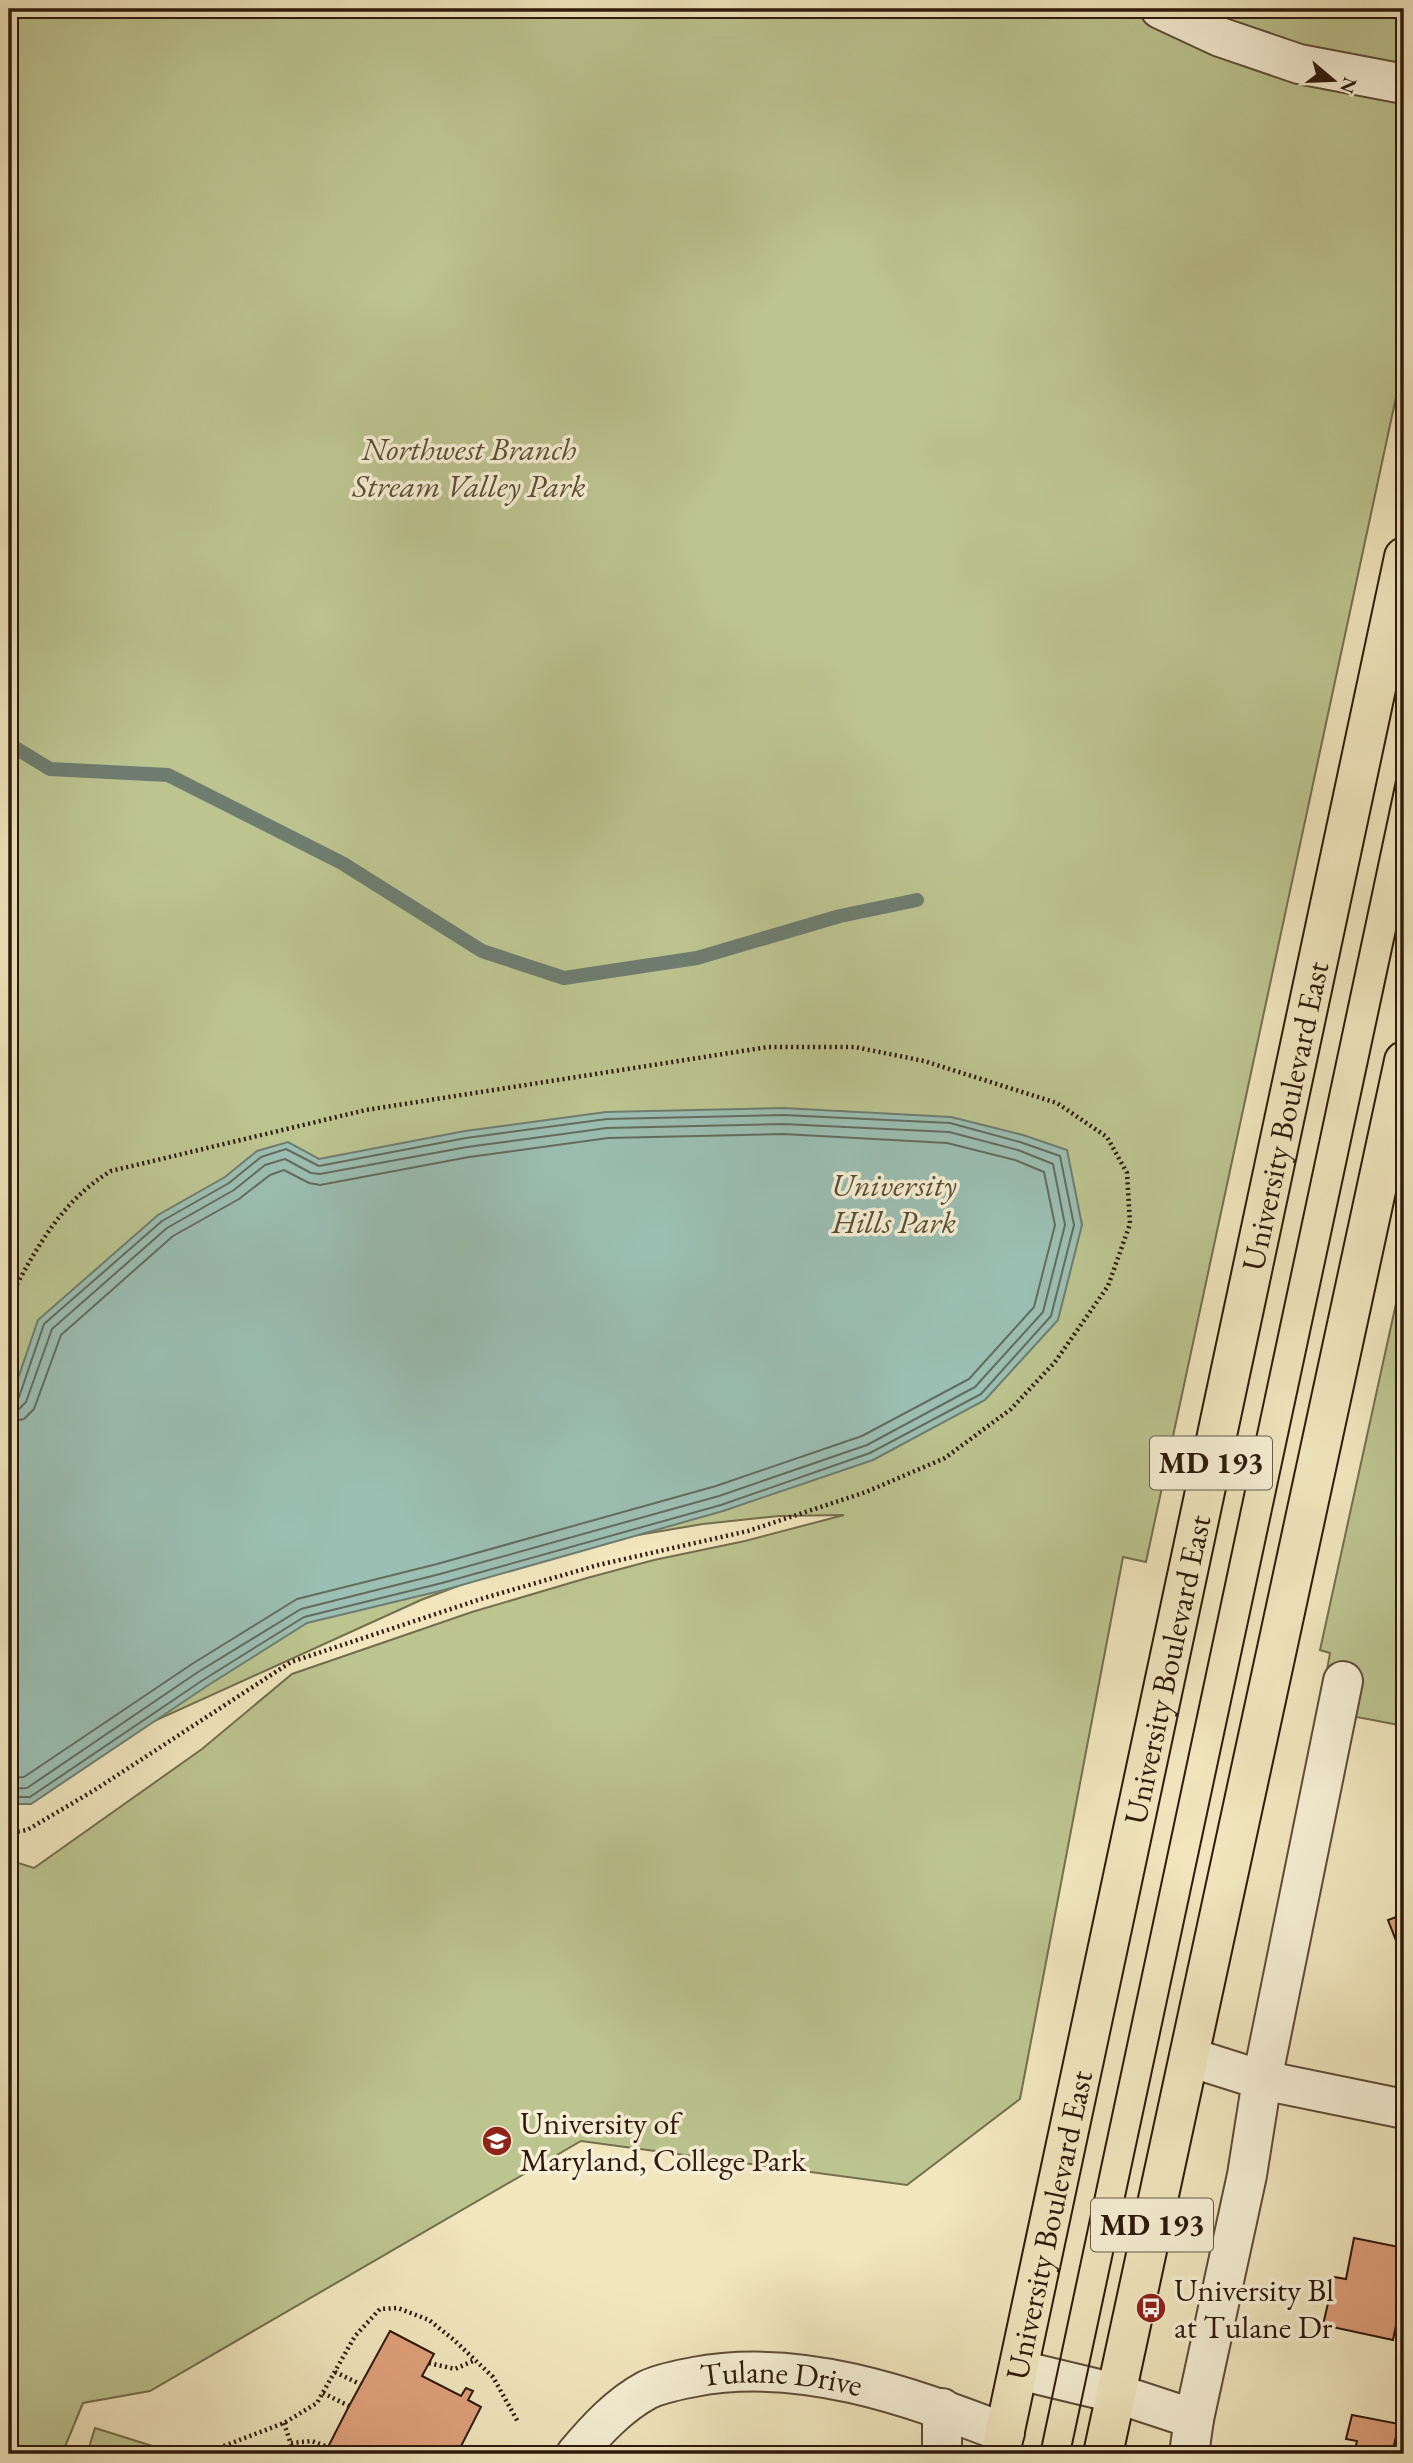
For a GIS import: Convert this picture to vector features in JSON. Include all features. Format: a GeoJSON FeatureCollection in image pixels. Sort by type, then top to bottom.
{"type":"FeatureCollection","features":[{"type":"Feature","properties":{"kind":"main road","name":"University Boulevard East"},"geometry":{"type":"LineString","coordinates":[[1002,2444],[1404,556]]}},
{"type":"Feature","properties":{"kind":"main road","name":"MD 193"},"geometry":{"type":"LineString","coordinates":[[1103,2454],[1404,1061]]}},
{"type":"Feature","properties":{"kind":"street"},"geometry":{"type":"LineString","coordinates":[[1160,9],[1220,37],[1299,64],[1404,84]]}},
{"type":"Feature","properties":{"kind":"street"},"geometry":{"type":"LineString","coordinates":[[1019,2370],[1115,2393],[1192,2436],[1247,2175],[1262,2080],[1343,1681]]}},
{"type":"Feature","properties":{"kind":"street"},"geometry":{"type":"LineString","coordinates":[[1189,2057],[1262,2080],[1404,2109]]}},
{"type":"Feature","properties":{"kind":"street","name":"Tulane Drive"},"geometry":{"type":"LineString","coordinates":[[576,2454],[618,2410],[648,2390],[679,2380],[712,2374],[768,2371],[815,2375],[930,2405],[1002,2444]]}},
{"type":"Feature","properties":{"kind":"street"},"geometry":{"type":"LineString","coordinates":[[930,2405],[942,2454]]}},
{"type":"Feature","properties":{"kind":"path"},"geometry":{"type":"LineString","coordinates":[[9,1299],[34,1251],[64,1209],[88,1185],[111,1171],[366,1110],[768,1048],[855,1047],[924,1061],[1057,1103],[1107,1137],[1127,1173],[1130,1224],[1108,1286],[1055,1362],[1011,1409],[945,1458],[866,1492],[748,1531],[598,1565],[484,1598],[291,1662],[93,1791],[27,1829],[9,1833]]}},
{"type":"Feature","properties":{"kind":"path"},"geometry":{"type":"LineString","coordinates":[[217,2454],[221,2447],[284,2423],[317,2403],[355,2336],[380,2309],[398,2308],[429,2320],[493,2377],[519,2422]]}},
{"type":"Feature","properties":{"kind":"path"},"geometry":{"type":"LineString","coordinates":[[429,2363],[455,2369],[475,2360]]}},
{"type":"Feature","properties":{"kind":"path"},"geometry":{"type":"LineString","coordinates":[[335,2372],[360,2384]]}},
{"type":"Feature","properties":{"kind":"path"},"geometry":{"type":"LineString","coordinates":[[323,2393],[349,2406]]}},
{"type":"Feature","properties":{"kind":"path"},"geometry":{"type":"LineString","coordinates":[[284,2423],[294,2454]]}},
{"type":"Feature","properties":{"kind":"path"},"geometry":{"type":"LineString","coordinates":[[291,2443],[312,2441],[328,2447]]}},
{"type":"Feature","properties":{"kind":"path"},"geometry":{"type":"LineString","coordinates":[[822,2454],[823,2444]]}},
{"type":"Feature","properties":{"kind":"path"},"geometry":{"type":"LineString","coordinates":[[695,2446],[698,2454]]}},
{"type":"Feature","properties":{"kind":"green space"},"geometry":{"type":"Polygon","coordinates":[[[9,9],[1404,9],[1404,360],[1146,1562],[1123,1557],[1020,2099],[907,2185],[581,2141],[150,2391],[83,2403],[62,2454],[9,2454],[9,1860],[34,1868],[202,1749],[292,1674],[472,1612],[587,1578],[844,1515],[779,1516],[703,1524],[626,1537],[495,1572],[421,1600],[9,1787],[9,9]]]}},
{"type":"Feature","properties":{"kind":"green space"},"geometry":{"type":"Polygon","coordinates":[[[1404,1267],[1404,1726],[1320,1710],[1330,1653],[1320,1650],[1404,1267]]]}},
{"type":"Feature","properties":{"kind":"green space"},"geometry":{"type":"Polygon","coordinates":[[[95,2428],[178,2454],[87,2454],[95,2428]]]}},
{"type":"Feature","properties":{"kind":"water"},"geometry":{"type":"Polygon","coordinates":[[[783,1108],[951,1117],[1023,1135],[1067,1150],[1082,1225],[1058,1320],[985,1400],[873,1460],[723,1511],[444,1590],[307,1623],[207,1686],[31,1804],[9,1804],[9,1405],[38,1320],[158,1215],[225,1177],[257,1151],[288,1142],[319,1159],[465,1131],[606,1112],[783,1108]]]}},
{"type":"Feature","properties":{"kind":"building"},"geometry":{"type":"Polygon","coordinates":[[[1404,1914],[1404,1961],[1388,1920],[1404,1914]]]}},
{"type":"Feature","properties":{"kind":"building"},"geometry":{"type":"Polygon","coordinates":[[[1354,2238],[1404,2248],[1404,2296],[1393,2340],[1323,2325],[1334,2277],[1346,2279],[1354,2238]]]}},
{"type":"Feature","properties":{"kind":"building"},"geometry":{"type":"Polygon","coordinates":[[[390,2331],[434,2354],[422,2376],[461,2396],[466,2388],[473,2391],[468,2400],[481,2407],[457,2454],[327,2454],[349,2406],[390,2331]]]}},
{"type":"Feature","properties":{"kind":"building"},"geometry":{"type":"Polygon","coordinates":[[[1352,2415],[1399,2424],[1394,2445],[1404,2448],[1404,2454],[1354,2454],[1357,2441],[1346,2439],[1352,2415]]]}},
{"type":"Feature","properties":{"kind":"waterway"},"geometry":{"type":"LineString","coordinates":[[9,744],[50,769],[168,775],[342,863],[482,951],[564,978],[697,958],[840,916],[917,900]]}},
{"type":"Feature","properties":{"kind":"tram line"},"geometry":{"type":"LineString","coordinates":[[1040,2454],[1404,743]]}},
{"type":"Feature","properties":{"kind":"tram line"},"geometry":{"type":"LineString","coordinates":[[1070,2454],[1404,893]]}},
{"type":"Feature","properties":{"kind":"place","name":"University of Maryland, College Park"},"geometry":{"type":"Point","coordinates":[497,2141]}},
{"type":"Feature","properties":{"kind":"place","name":"University Bl at Tulane Dr"},"geometry":{"type":"Point","coordinates":[1151,2308]}},
{"type":"Feature","properties":{"kind":"park label","name":"Northwest Branch Stream Valley Park"},"geometry":{"type":"Point","coordinates":[469,468]}},
{"type":"Feature","properties":{"kind":"park label","name":"University Hills Park"},"geometry":{"type":"Point","coordinates":[894,1204]}}]}
